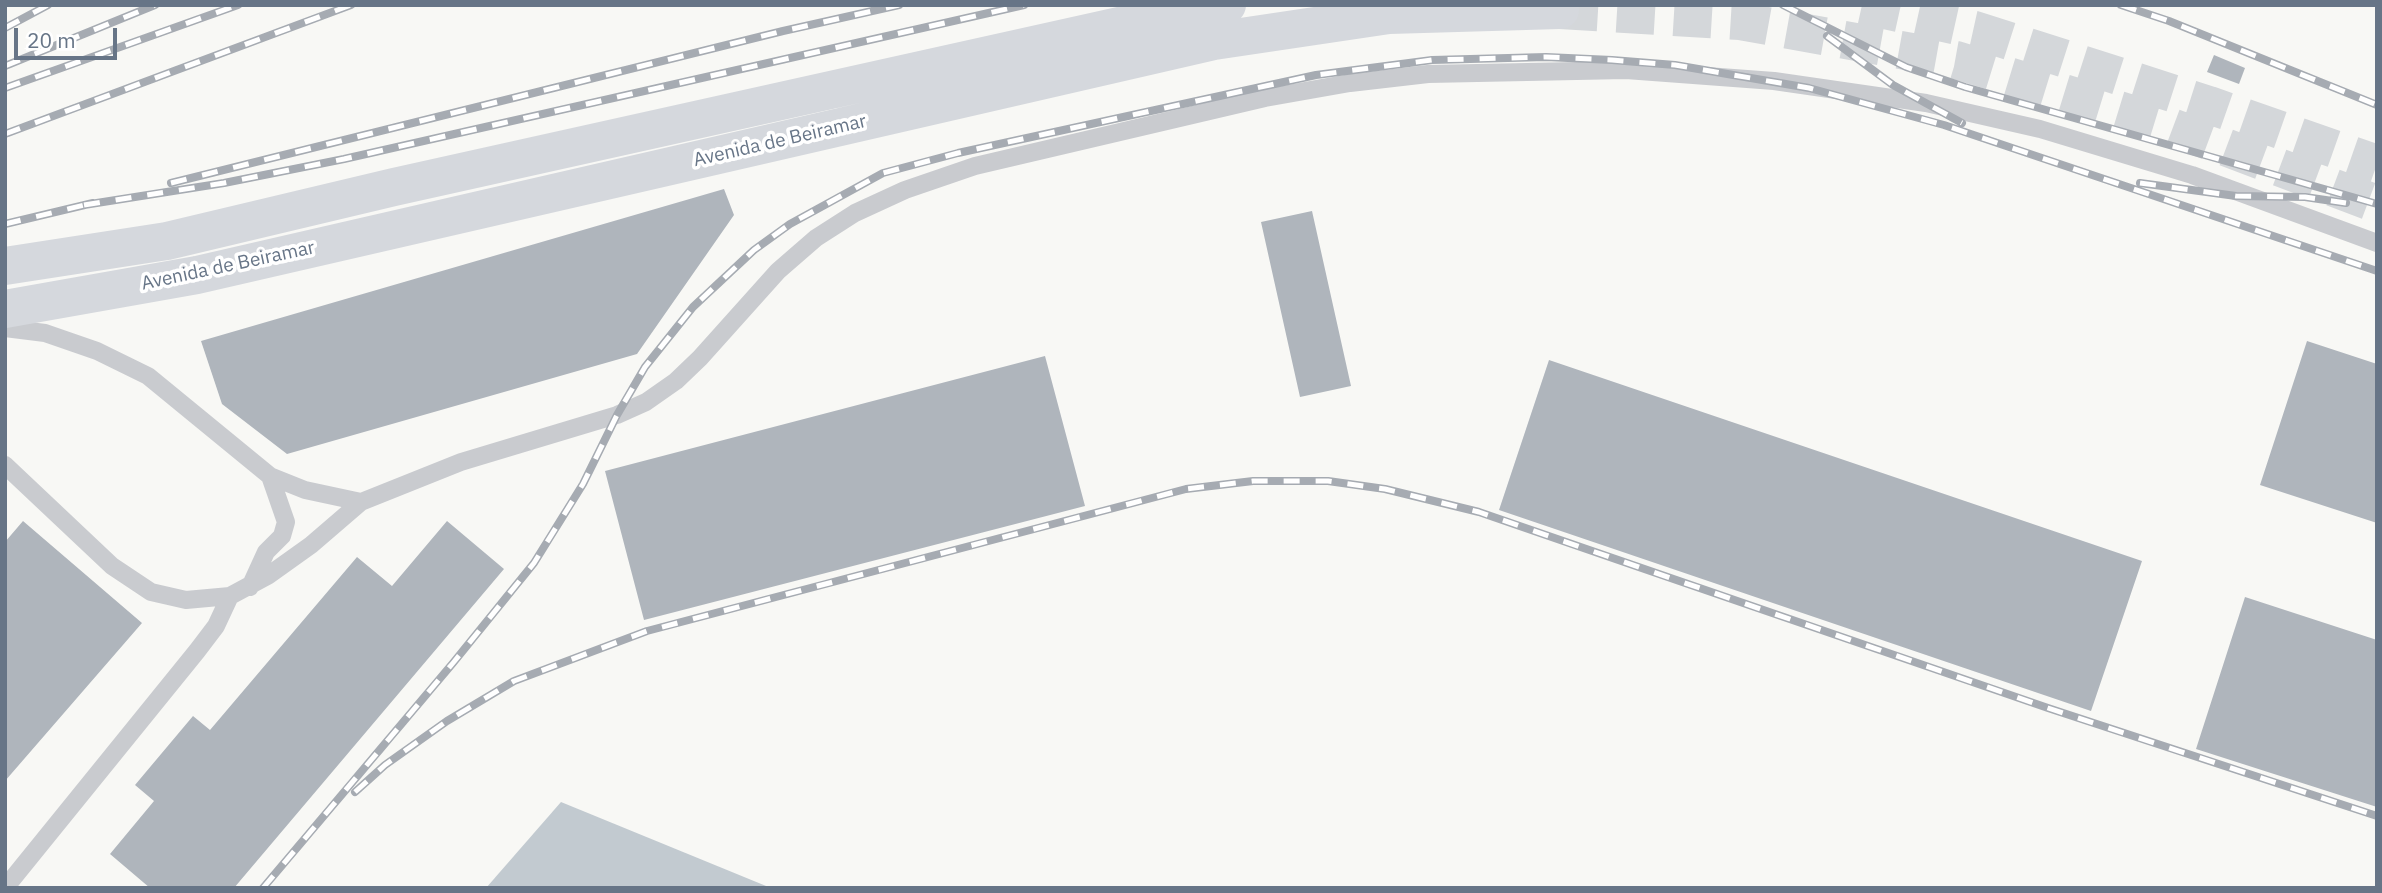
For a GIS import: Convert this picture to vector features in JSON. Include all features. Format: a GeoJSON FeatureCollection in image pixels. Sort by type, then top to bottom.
{"type":"FeatureCollection","features":[{"type":"Feature","properties":{"kind":"main road","name":"Avenida de Beiramar"},"geometry":{"type":"LineString","coordinates":[[5,266],[167,242],[394,187],[1173,14],[1227,5]]}},
{"type":"Feature","properties":{"kind":"main road","name":"Avenida de Beiramar"},"geometry":{"type":"LineString","coordinates":[[5,309],[197,275],[1213,41],[1390,15],[1560,10]]}},
{"type":"Feature","properties":{"kind":"lane"},"geometry":{"type":"LineString","coordinates":[[5,465],[112,566],[151,592],[186,600],[230,596],[250,587],[311,545],[361,502],[461,462],[597,422],[646,402],[676,381],[700,358],[778,271],[816,238],[855,214],[905,190],[975,166],[1265,98],[1350,83],[1428,74],[1626,70],[1774,81],[1926,103],[2040,129],[2192,175],[2377,243]]}},
{"type":"Feature","properties":{"kind":"lane"},"geometry":{"type":"LineString","coordinates":[[5,328],[45,334],[97,351],[148,376],[270,476],[305,490],[361,502]]}},
{"type":"Feature","properties":{"kind":"lane"},"geometry":{"type":"LineString","coordinates":[[250,587],[266,552],[282,536],[286,522],[270,476]]}},
{"type":"Feature","properties":{"kind":"lane"},"geometry":{"type":"LineString","coordinates":[[5,888],[204,643],[225,611],[230,596]]}},
{"type":"Feature","properties":{"kind":"shaded area"},"geometry":{"type":"Polygon","coordinates":[[[561,802],[771,888],[486,888],[561,802]]]}},
{"type":"Feature","properties":{"kind":"building"},"geometry":{"type":"Polygon","coordinates":[[[2214,55],[2245,68],[2239,84],[2207,72],[2214,55]]]}},
{"type":"Feature","properties":{"kind":"building"},"geometry":{"type":"Polygon","coordinates":[[[724,189],[734,215],[637,354],[287,454],[222,404],[201,341],[724,189]]]}},
{"type":"Feature","properties":{"kind":"building"},"geometry":{"type":"Polygon","coordinates":[[[1312,211],[1351,386],[1300,397],[1261,222],[1312,211]]]}},
{"type":"Feature","properties":{"kind":"building"},"geometry":{"type":"Polygon","coordinates":[[[2307,341],[2377,364],[2377,523],[2260,485],[2307,341]]]}},
{"type":"Feature","properties":{"kind":"building"},"geometry":{"type":"Polygon","coordinates":[[[1045,356],[1085,506],[644,620],[605,471],[1045,356]]]}},
{"type":"Feature","properties":{"kind":"building"},"geometry":{"type":"Polygon","coordinates":[[[1549,360],[2142,561],[2091,711],[1499,510],[1549,360]]]}},
{"type":"Feature","properties":{"kind":"building"},"geometry":{"type":"Polygon","coordinates":[[[23,521],[142,623],[5,781],[5,542],[23,521]]]}},
{"type":"Feature","properties":{"kind":"building"},"geometry":{"type":"Polygon","coordinates":[[[447,521],[504,569],[234,888],[150,888],[110,854],[154,801],[135,785],[193,716],[210,730],[357,557],[392,586],[447,521]]]}},
{"type":"Feature","properties":{"kind":"building"},"geometry":{"type":"Polygon","coordinates":[[[2245,597],[2377,640],[2377,807],[2196,749],[2245,597]]]}},
{"type":"Feature","properties":{"kind":"tunnel"},"geometry":{"type":"LineString","coordinates":[[1862,5],[1975,30],[2209,105],[2377,164]]}},
{"type":"Feature","properties":{"kind":"tunnel"},"geometry":{"type":"LineString","coordinates":[[1560,10],[1740,21],[1956,60],[2158,122],[2377,204]]}},
{"type":"Feature","properties":{"kind":"railway"},"geometry":{"type":"LineString","coordinates":[[5,28],[48,5]]}},
{"type":"Feature","properties":{"kind":"railway"},"geometry":{"type":"LineString","coordinates":[[5,66],[155,5]]}},
{"type":"Feature","properties":{"kind":"railway"},"geometry":{"type":"LineString","coordinates":[[5,88],[238,5]]}},
{"type":"Feature","properties":{"kind":"railway"},"geometry":{"type":"LineString","coordinates":[[5,134],[351,5]]}},
{"type":"Feature","properties":{"kind":"railway"},"geometry":{"type":"LineString","coordinates":[[171,183],[783,31],[899,5]]}},
{"type":"Feature","properties":{"kind":"railway"},"geometry":{"type":"LineString","coordinates":[[84,205],[224,183],[344,159],[1024,5]]}},
{"type":"Feature","properties":{"kind":"railway"},"geometry":{"type":"LineString","coordinates":[[1783,5],[1906,67],[1965,87],[2377,204]]}},
{"type":"Feature","properties":{"kind":"railway"},"geometry":{"type":"LineString","coordinates":[[2121,5],[2169,21],[2377,105]]}},
{"type":"Feature","properties":{"kind":"railway"},"geometry":{"type":"LineString","coordinates":[[1827,36],[1893,85],[1962,123]]}},
{"type":"Feature","properties":{"kind":"railway"},"geometry":{"type":"LineString","coordinates":[[263,888],[534,563],[583,484],[617,415],[645,367],[693,307],[754,250],[790,224],[883,173],[958,153],[1316,75],[1432,60],[1546,57],[1612,60],[1675,65],[1809,88],[1944,125],[2377,271]]}},
{"type":"Feature","properties":{"kind":"railway"},"geometry":{"type":"LineString","coordinates":[[2140,183],[2236,196],[2305,197],[2346,203]]}},
{"type":"Feature","properties":{"kind":"railway"},"geometry":{"type":"LineString","coordinates":[[5,224],[93,203]]}},
{"type":"Feature","properties":{"kind":"railway"},"geometry":{"type":"LineString","coordinates":[[355,792],[385,765],[447,721],[514,681],[647,631],[1186,489],[1253,481],[1328,481],[1385,489],[1479,512],[2048,708],[2377,816]]}}]}
